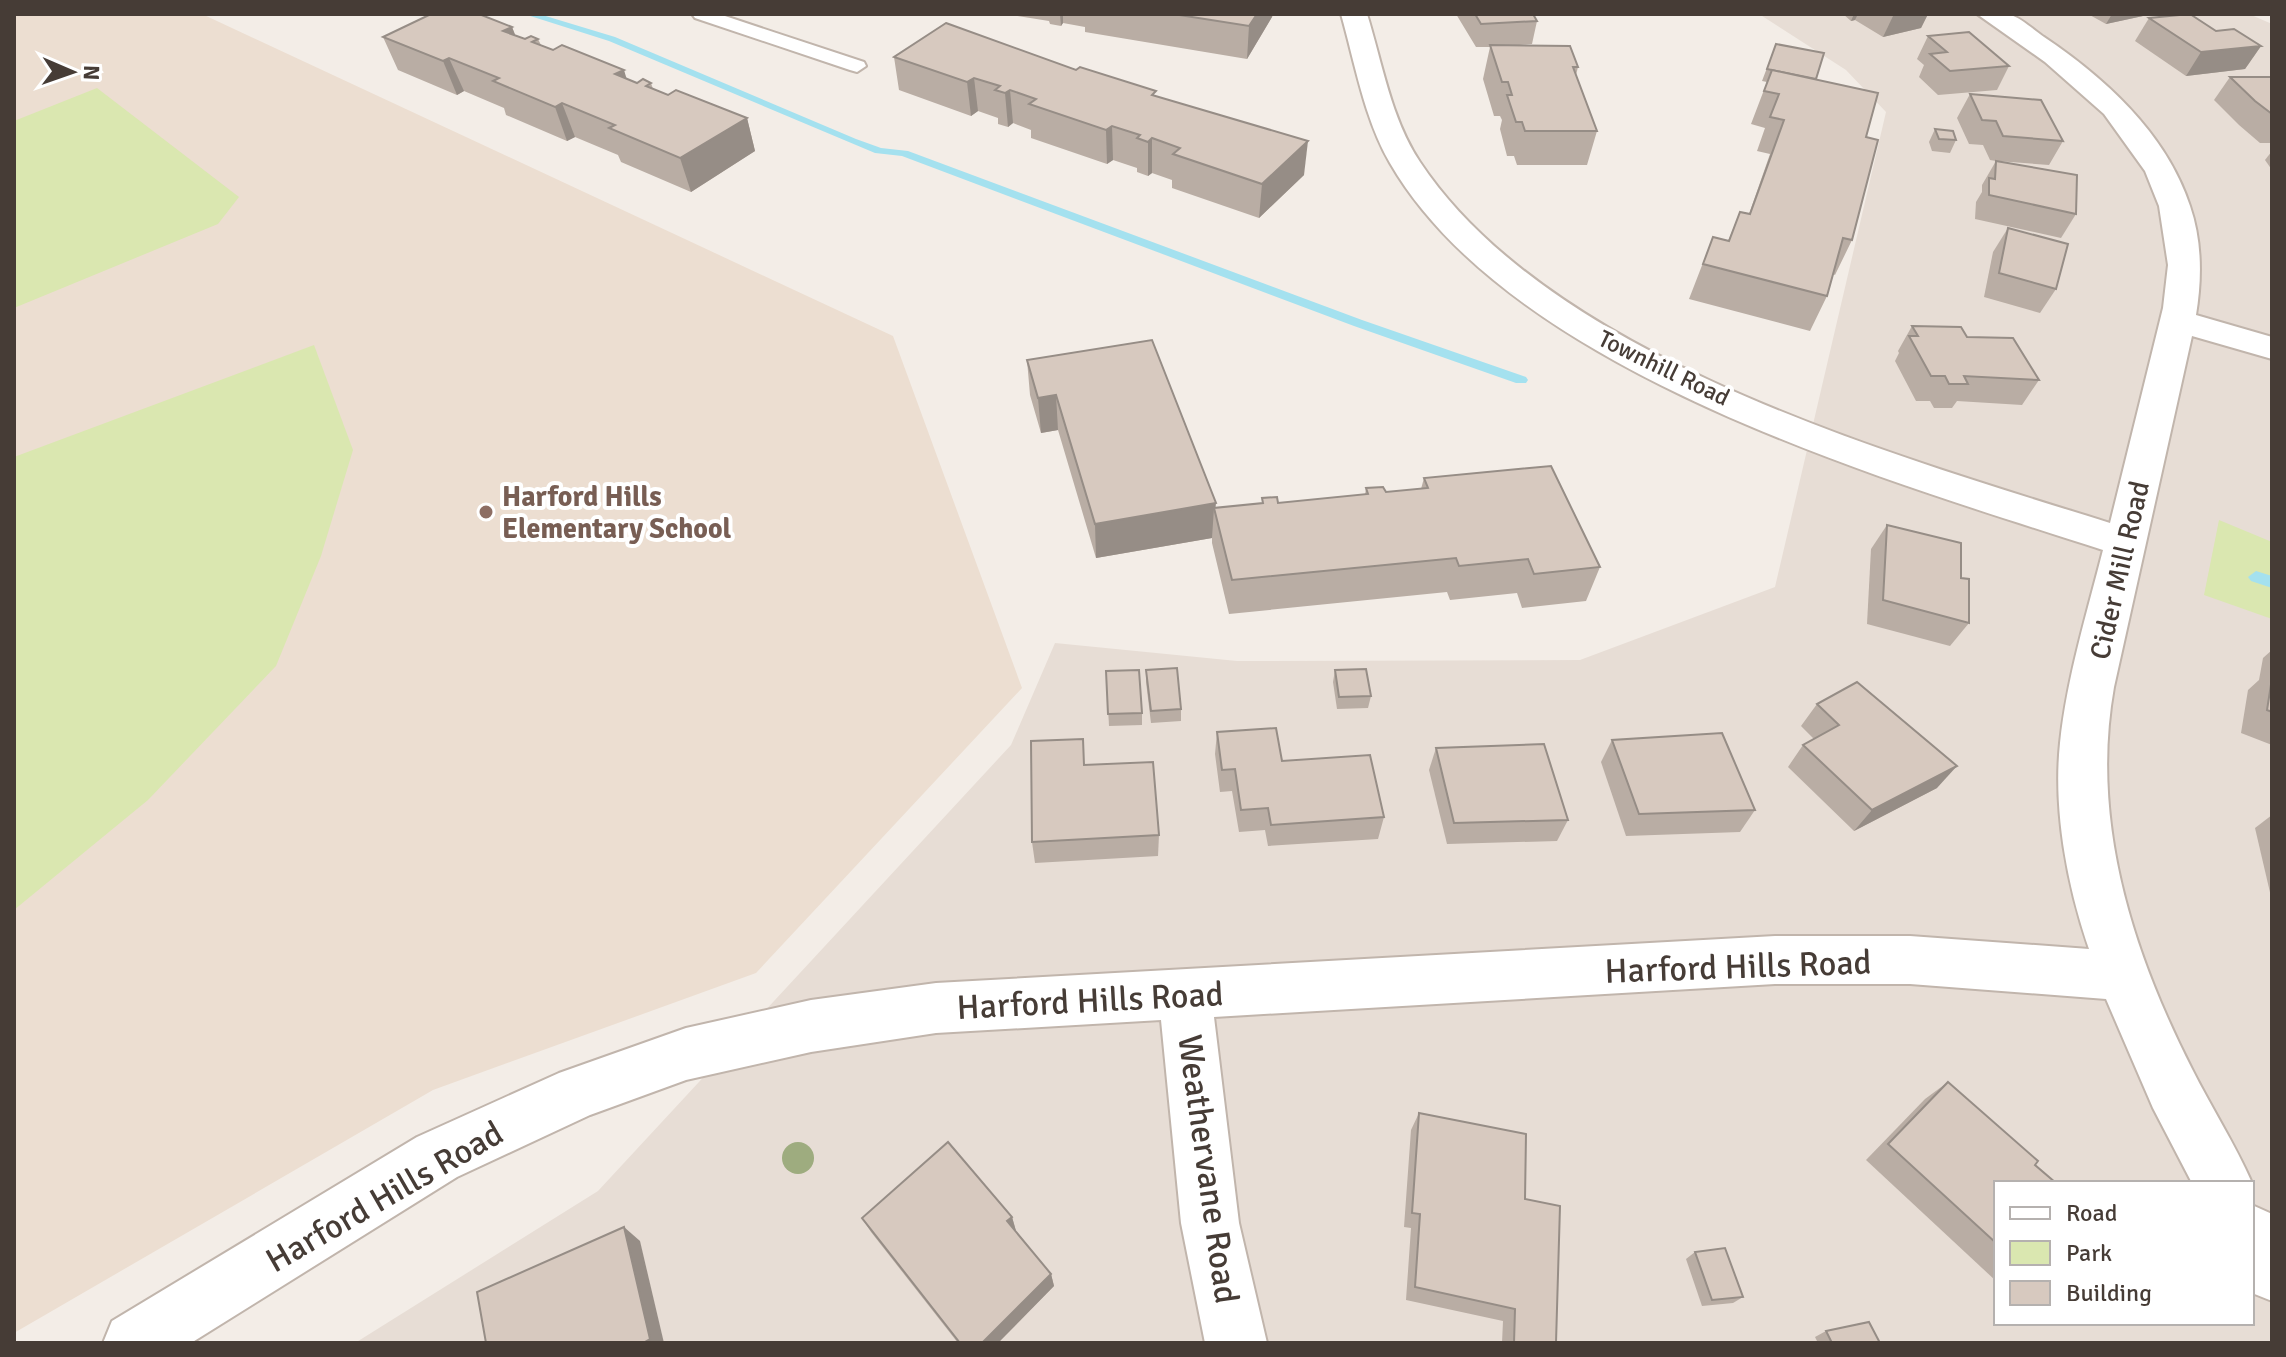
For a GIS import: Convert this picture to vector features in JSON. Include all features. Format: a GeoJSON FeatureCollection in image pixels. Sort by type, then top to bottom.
{"type":"FeatureCollection","features":[{"type":"Feature","properties":{"kind":"street","name":"Townhill Road"},"geometry":{"type":"LineString","coordinates":[[1354,14],[1386,121],[1405,163],[1438,209],[1495,268],[1556,310],[1613,346],[1774,420],[1990,499],[2125,542]]}},
{"type":"Feature","properties":{"kind":"street","name":"Cider Mill Road"},"geometry":{"type":"LineString","coordinates":[[1990,14],[2055,57],[2103,98],[2143,141],[2170,193],[2183,244],[2179,321],[2087,706],[2081,782],[2094,877],[2123,976],[2179,1105],[2222,1181]]}},
{"type":"Feature","properties":{"kind":"street"},"geometry":{"type":"LineString","coordinates":[[2179,321],[2272,348]]}},
{"type":"Feature","properties":{"kind":"street","name":"Harford Hills Road"},"geometry":{"type":"LineString","coordinates":[[134,1343],[437,1157],[579,1092],[686,1054],[811,1026],[936,1008],[1775,960],[1910,960],[2123,976]]}},
{"type":"Feature","properties":{"kind":"street","name":"Weathervane Road"},"geometry":{"type":"LineString","coordinates":[[1185,995],[1210,1223],[1236,1343]]}},
{"type":"Feature","properties":{"kind":"street"},"geometry":{"type":"LineString","coordinates":[[2254,1239],[2272,1271]]}},
{"type":"Feature","properties":{"kind":"lane"},"geometry":{"type":"LineString","coordinates":[[706,15],[857,66]]}},
{"type":"Feature","properties":{"kind":"shaded area","name":"Harford Hills Elementary School"},"geometry":{"type":"Polygon","coordinates":[[[14,14],[202,14],[893,336],[1022,688],[756,973],[433,1090],[14,1333],[14,14]]]}},
{"type":"Feature","properties":{"kind":"shaded area"},"geometry":{"type":"Polygon","coordinates":[[[1759,14],[2249,14],[2272,24],[2272,1343],[355,1343],[598,1191],[1011,745],[1055,643],[1237,661],[1580,660],[1775,587],[1886,112],[1846,70],[1759,14]]]}},
{"type":"Feature","properties":{"kind":"green space"},"geometry":{"type":"Polygon","coordinates":[[[97,88],[239,197],[218,224],[14,308],[14,121],[97,88]]]}},
{"type":"Feature","properties":{"kind":"green space"},"geometry":{"type":"Polygon","coordinates":[[[314,345],[353,450],[321,556],[276,666],[148,800],[14,910],[14,457],[314,345]]]}},
{"type":"Feature","properties":{"kind":"green space"},"geometry":{"type":"Polygon","coordinates":[[[2219,520],[2272,542],[2272,619],[2204,595],[2219,520]]]}},
{"type":"Feature","properties":{"kind":"building"},"geometry":{"type":"Polygon","coordinates":[[[431,14],[479,14],[512,27],[503,31],[525,39],[531,36],[538,39],[532,42],[553,50],[562,45],[624,70],[615,74],[637,83],[643,79],[651,83],[646,86],[668,95],[676,90],[747,118],[680,158],[609,128],[615,125],[562,103],[555,107],[493,81],[499,78],[449,58],[443,61],[383,37],[431,14]]]}},
{"type":"Feature","properties":{"kind":"building"},"geometry":{"type":"Polygon","coordinates":[[[1173,14],[1257,14],[1249,26],[1173,14]]]}},
{"type":"Feature","properties":{"kind":"building"},"geometry":{"type":"Polygon","coordinates":[[[1475,14],[1533,14],[1537,21],[1481,24],[1475,14]]]}},
{"type":"Feature","properties":{"kind":"building"},"geometry":{"type":"Polygon","coordinates":[[[2190,14],[2216,31],[2234,29],[2261,46],[2201,52],[2149,18],[2190,14]]]}},
{"type":"Feature","properties":{"kind":"building"},"geometry":{"type":"Polygon","coordinates":[[[946,23],[1076,70],[1080,67],[1156,91],[1152,95],[1308,141],[1262,184],[1173,154],[1180,148],[1152,138],[1148,142],[1137,138],[1140,135],[1112,126],[1106,130],[1029,104],[1036,99],[1010,90],[1005,93],[995,90],[1000,86],[974,78],[967,82],[894,57],[946,23]]]}},
{"type":"Feature","properties":{"kind":"building"},"geometry":{"type":"Polygon","coordinates":[[[1969,32],[2009,66],[1950,71],[1930,54],[1947,52],[1928,36],[1969,32]]]}},
{"type":"Feature","properties":{"kind":"building"},"geometry":{"type":"Polygon","coordinates":[[[1776,44],[1824,53],[1816,79],[1767,69],[1776,44]]]}},
{"type":"Feature","properties":{"kind":"building"},"geometry":{"type":"Polygon","coordinates":[[[1490,45],[1570,46],[1578,67],[1573,67],[1597,131],[1525,131],[1522,122],[1516,122],[1507,95],[1512,95],[1508,82],[1502,82],[1490,45]]]}},
{"type":"Feature","properties":{"kind":"building"},"geometry":{"type":"Polygon","coordinates":[[[1772,70],[1878,93],[1866,137],[1878,140],[1852,240],[1843,238],[1827,296],[1703,264],[1713,237],[1729,241],[1740,212],[1750,214],[1784,120],[1770,117],[1779,94],[1764,91],[1772,70]]]}},
{"type":"Feature","properties":{"kind":"building"},"geometry":{"type":"Polygon","coordinates":[[[2230,77],[2272,77],[2272,114],[2255,101],[2230,77]]]}},
{"type":"Feature","properties":{"kind":"building"},"geometry":{"type":"Polygon","coordinates":[[[1970,94],[2041,100],[2063,141],[2003,136],[1996,121],[1982,120],[1970,94]]]}},
{"type":"Feature","properties":{"kind":"building"},"geometry":{"type":"Polygon","coordinates":[[[1935,129],[1953,131],[1956,140],[1939,139],[1935,129]]]}},
{"type":"Feature","properties":{"kind":"building"},"geometry":{"type":"Polygon","coordinates":[[[1996,161],[2077,175],[2076,214],[1989,195],[1989,178],[1995,179],[1996,161]]]}},
{"type":"Feature","properties":{"kind":"building"},"geometry":{"type":"Polygon","coordinates":[[[2008,228],[2068,244],[2056,289],[1999,273],[2008,228]]]}},
{"type":"Feature","properties":{"kind":"building"},"geometry":{"type":"Polygon","coordinates":[[[1912,326],[1961,327],[1967,337],[2013,338],[2039,380],[1964,376],[1968,384],[1949,384],[1945,376],[1931,376],[1909,336],[1918,336],[1912,326]]]}},
{"type":"Feature","properties":{"kind":"building"},"geometry":{"type":"Polygon","coordinates":[[[1152,340],[1216,503],[1095,524],[1056,395],[1038,398],[1027,360],[1152,340]]]}},
{"type":"Feature","properties":{"kind":"building"},"geometry":{"type":"Polygon","coordinates":[[[1551,466],[1600,567],[1534,574],[1528,559],[1459,566],[1456,558],[1232,580],[1214,508],[1263,503],[1262,498],[1277,497],[1278,503],[1368,494],[1366,488],[1383,487],[1386,492],[1428,488],[1424,478],[1551,466]]]}},
{"type":"Feature","properties":{"kind":"building"},"geometry":{"type":"Polygon","coordinates":[[[1887,525],[1961,543],[1961,578],[1969,579],[1969,623],[1883,600],[1887,525]]]}},
{"type":"Feature","properties":{"kind":"building"},"geometry":{"type":"Polygon","coordinates":[[[1177,668],[1181,709],[1151,711],[1146,670],[1177,668]]]}},
{"type":"Feature","properties":{"kind":"building"},"geometry":{"type":"Polygon","coordinates":[[[1366,669],[1371,696],[1339,697],[1335,670],[1366,669]]]}},
{"type":"Feature","properties":{"kind":"building"},"geometry":{"type":"Polygon","coordinates":[[[1139,670],[1142,713],[1108,714],[1106,671],[1139,670]]]}},
{"type":"Feature","properties":{"kind":"building"},"geometry":{"type":"Polygon","coordinates":[[[2272,678],[2272,712],[2267,710],[2272,678]]]}},
{"type":"Feature","properties":{"kind":"building"},"geometry":{"type":"Polygon","coordinates":[[[1857,682],[1957,766],[1872,810],[1803,745],[1839,725],[1817,704],[1857,682]]]}},
{"type":"Feature","properties":{"kind":"building"},"geometry":{"type":"Polygon","coordinates":[[[1276,728],[1282,761],[1370,755],[1384,817],[1271,825],[1268,808],[1241,810],[1235,769],[1222,770],[1217,732],[1276,728]]]}},
{"type":"Feature","properties":{"kind":"building"},"geometry":{"type":"Polygon","coordinates":[[[1722,733],[1755,810],[1639,814],[1612,740],[1722,733]]]}},
{"type":"Feature","properties":{"kind":"building"},"geometry":{"type":"Polygon","coordinates":[[[1083,739],[1084,765],[1153,762],[1159,835],[1032,842],[1031,741],[1083,739]]]}},
{"type":"Feature","properties":{"kind":"building"},"geometry":{"type":"Polygon","coordinates":[[[1544,744],[1568,820],[1454,823],[1436,748],[1544,744]]]}},
{"type":"Feature","properties":{"kind":"building"},"geometry":{"type":"Polygon","coordinates":[[[1948,1082],[2038,1161],[2035,1165],[2054,1181],[1994,1181],[1994,1241],[1888,1144],[1948,1082]]]}},
{"type":"Feature","properties":{"kind":"building"},"geometry":{"type":"Polygon","coordinates":[[[1419,1113],[1526,1134],[1525,1199],[1560,1206],[1556,1343],[1514,1343],[1515,1309],[1415,1287],[1420,1214],[1412,1213],[1419,1113]]]}},
{"type":"Feature","properties":{"kind":"building"},"geometry":{"type":"Polygon","coordinates":[[[948,1142],[1012,1217],[1007,1221],[1051,1274],[982,1343],[960,1343],[862,1218],[948,1142]]]}},
{"type":"Feature","properties":{"kind":"building"},"geometry":{"type":"Polygon","coordinates":[[[624,1227],[650,1339],[643,1343],[486,1343],[477,1292],[624,1227]]]}},
{"type":"Feature","properties":{"kind":"building"},"geometry":{"type":"Polygon","coordinates":[[[1725,1248],[1743,1297],[1712,1300],[1695,1252],[1725,1248]]]}},
{"type":"Feature","properties":{"kind":"building"},"geometry":{"type":"Polygon","coordinates":[[[1869,1322],[1880,1343],[1832,1343],[1826,1331],[1869,1322]]]}},
{"type":"Feature","properties":{"kind":"waterway"},"geometry":{"type":"LineString","coordinates":[[529,14],[612,39],[879,151],[904,153],[1358,323],[1521,380]]}},
{"type":"Feature","properties":{"kind":"waterway"},"geometry":{"type":"LineString","coordinates":[[2256,577],[2272,582]]}},
{"type":"Feature","properties":{"kind":"place","name":"Harford Hills Elementary School"},"geometry":{"type":"Point","coordinates":[486,512]}}]}
